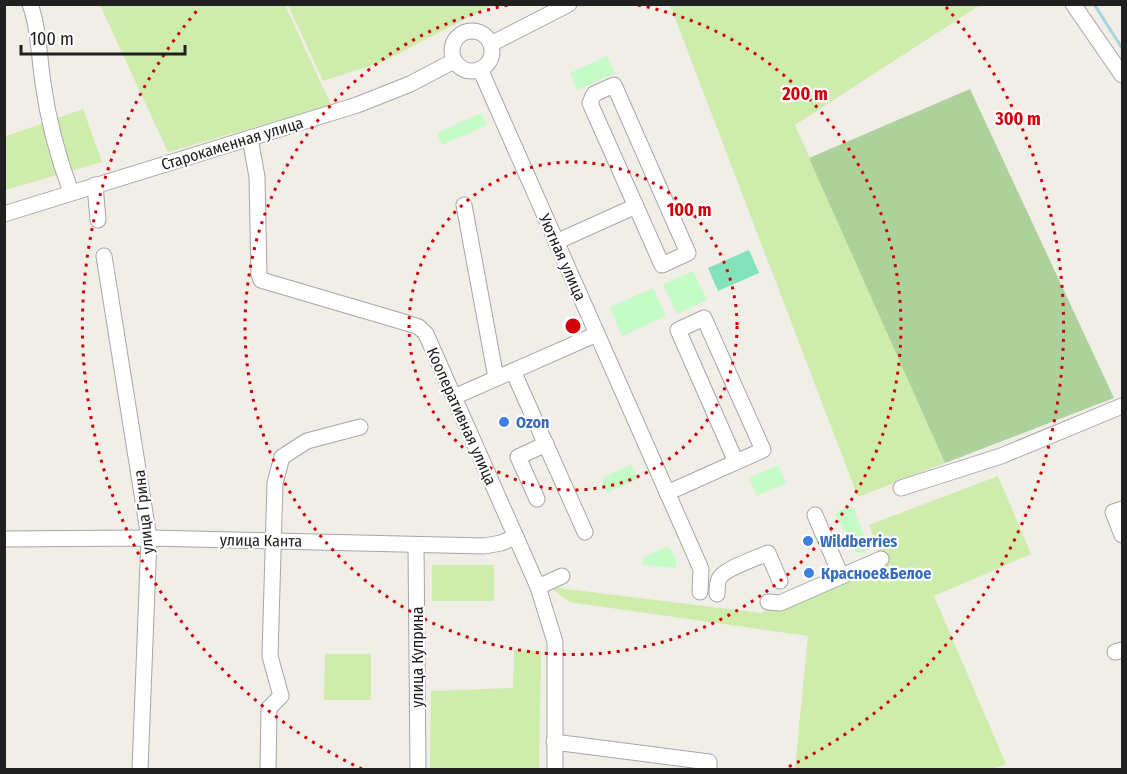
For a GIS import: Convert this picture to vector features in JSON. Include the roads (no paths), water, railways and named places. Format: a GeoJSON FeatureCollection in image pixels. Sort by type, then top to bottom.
{"type":"FeatureCollection","features":[{"type":"Feature","properties":{"kind":"street"},"geometry":{"type":"LineString","coordinates":[[30,4],[34,16],[43,86],[54,138],[71,192]]}},
{"type":"Feature","properties":{"kind":"street"},"geometry":{"type":"LineString","coordinates":[[491,44],[568,4]]}},
{"type":"Feature","properties":{"kind":"street"},"geometry":{"type":"LineString","coordinates":[[1073,4],[1122,75]]}},
{"type":"Feature","properties":{"kind":"street"},"geometry":{"type":"LineString","coordinates":[[474,31],[481,33],[491,44],[490,60],[480,69],[466,70],[454,61],[453,45],[462,33],[474,31]]}},
{"type":"Feature","properties":{"kind":"street","name":"Старокаменная улица"},"geometry":{"type":"LineString","coordinates":[[4,214],[357,105],[410,84],[454,61]]}},
{"type":"Feature","properties":{"kind":"street","name":"Уютная улица"},"geometry":{"type":"LineString","coordinates":[[480,69],[701,569],[700,592]]}},
{"type":"Feature","properties":{"kind":"street"},"geometry":{"type":"LineString","coordinates":[[614,85],[688,253],[662,265],[636,206],[590,103],[594,94],[614,85]]}},
{"type":"Feature","properties":{"kind":"street","name":"Кооперативная улица"},"geometry":{"type":"LineString","coordinates":[[250,138],[257,177],[261,280],[419,327],[426,334],[537,587],[555,642],[555,770]]}},
{"type":"Feature","properties":{"kind":"street"},"geometry":{"type":"LineString","coordinates":[[94,185],[99,220]]}},
{"type":"Feature","properties":{"kind":"street"},"geometry":{"type":"LineString","coordinates":[[464,205],[496,378]]}},
{"type":"Feature","properties":{"kind":"street"},"geometry":{"type":"LineString","coordinates":[[556,242],[636,206]]}},
{"type":"Feature","properties":{"kind":"street","name":"улица Грина"},"geometry":{"type":"LineString","coordinates":[[104,256],[149,538],[141,770]]}},
{"type":"Feature","properties":{"kind":"street"},"geometry":{"type":"LineString","coordinates":[[668,493],[763,450],[704,318],[678,330],[736,462]]}},
{"type":"Feature","properties":{"kind":"street"},"geometry":{"type":"LineString","coordinates":[[454,397],[597,334]]}},
{"type":"Feature","properties":{"kind":"street"},"geometry":{"type":"LineString","coordinates":[[513,370],[585,532]]}},
{"type":"Feature","properties":{"kind":"street"},"geometry":{"type":"LineString","coordinates":[[901,488],[1001,456],[1122,406]]}},
{"type":"Feature","properties":{"kind":"street"},"geometry":{"type":"LineString","coordinates":[[268,770],[269,708],[281,696],[270,656],[275,483],[282,457],[307,441],[360,427]]}},
{"type":"Feature","properties":{"kind":"street"},"geometry":{"type":"LineString","coordinates":[[537,499],[518,457],[546,444]]}},
{"type":"Feature","properties":{"kind":"street"},"geometry":{"type":"LineString","coordinates":[[1122,509],[1113,512],[1122,536]]}},
{"type":"Feature","properties":{"kind":"street"},"geometry":{"type":"LineString","coordinates":[[815,515],[841,576]]}},
{"type":"Feature","properties":{"kind":"street","name":"улица Канта"},"geometry":{"type":"LineString","coordinates":[[4,538],[273,540],[484,546],[516,537]]}},
{"type":"Feature","properties":{"kind":"street","name":"улица Куприна"},"geometry":{"type":"LineString","coordinates":[[416,545],[418,770]]}},
{"type":"Feature","properties":{"kind":"street"},"geometry":{"type":"LineString","coordinates":[[717,594],[718,579],[728,570],[768,553],[780,581]]}},
{"type":"Feature","properties":{"kind":"street"},"geometry":{"type":"LineString","coordinates":[[768,602],[780,603],[880,559]]}},
{"type":"Feature","properties":{"kind":"street"},"geometry":{"type":"LineString","coordinates":[[537,587],[562,576]]}},
{"type":"Feature","properties":{"kind":"street"},"geometry":{"type":"LineString","coordinates":[[554,742],[709,762],[709,770]]}},
{"type":"Feature","properties":{"kind":"waterway"},"geometry":{"type":"LineString","coordinates":[[1094,4],[1122,48]]}},
{"type":"Feature","properties":{"kind":"place","name":"Ozon"},"geometry":{"type":"Point","coordinates":[504,422]}},
{"type":"Feature","properties":{"kind":"place","name":"Wildberries"},"geometry":{"type":"Point","coordinates":[808,541]}},
{"type":"Feature","properties":{"kind":"place","name":"Красное&Белое"},"geometry":{"type":"Point","coordinates":[809,573]}}]}
